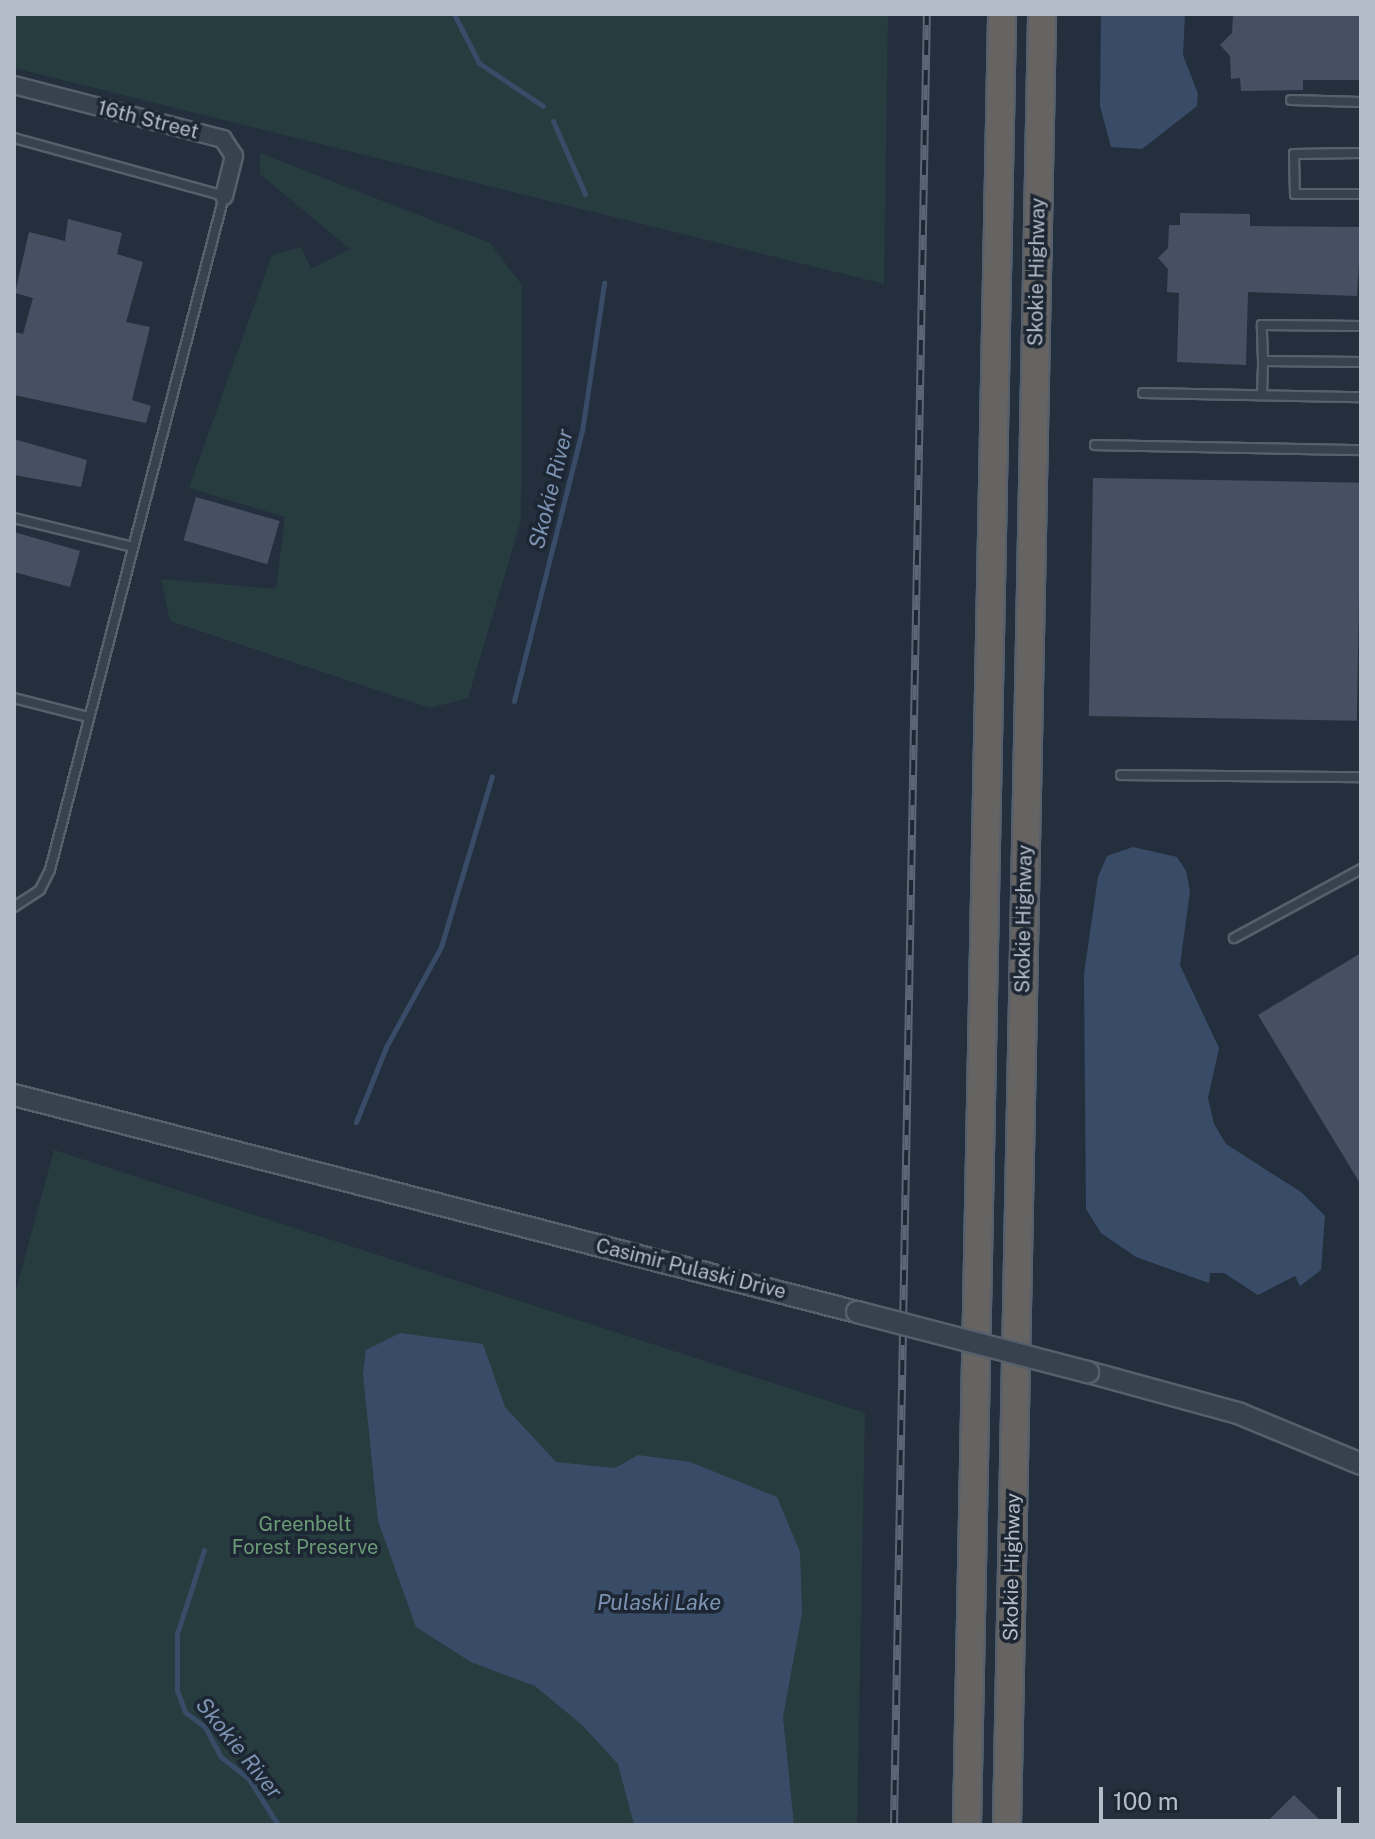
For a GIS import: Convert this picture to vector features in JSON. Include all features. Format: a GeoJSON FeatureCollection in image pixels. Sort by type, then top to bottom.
{"type":"FeatureCollection","features":[{"type":"Feature","properties":{"kind":"highway","name":"Skokie Highway"},"geometry":{"type":"LineString","coordinates":[[967,1825],[1002,14]]}},
{"type":"Feature","properties":{"kind":"highway","name":"Skokie Highway"},"geometry":{"type":"LineString","coordinates":[[1007,1825],[1042,14]]}},
{"type":"Feature","properties":{"kind":"street","name":"16th Street"},"geometry":{"type":"LineString","coordinates":[[14,85],[223,139],[234,156],[224,196]]}},
{"type":"Feature","properties":{"kind":"street","name":"Casimir Pulaski Drive"},"geometry":{"type":"LineString","coordinates":[[14,1095],[1238,1413],[1361,1464]]}},
{"type":"Feature","properties":{"kind":"lane"},"geometry":{"type":"LineString","coordinates":[[1291,100],[1361,102]]}},
{"type":"Feature","properties":{"kind":"lane"},"geometry":{"type":"LineString","coordinates":[[14,138],[224,196],[50,870],[40,890],[14,907]]}},
{"type":"Feature","properties":{"kind":"lane"},"geometry":{"type":"LineString","coordinates":[[1361,153],[1294,154],[1295,194],[1361,194]]}},
{"type":"Feature","properties":{"kind":"lane"},"geometry":{"type":"LineString","coordinates":[[1262,394],[1262,325],[1361,326]]}},
{"type":"Feature","properties":{"kind":"lane"},"geometry":{"type":"LineString","coordinates":[[1263,361],[1361,362]]}},
{"type":"Feature","properties":{"kind":"lane"},"geometry":{"type":"LineString","coordinates":[[1143,393],[1361,397]]}},
{"type":"Feature","properties":{"kind":"lane"},"geometry":{"type":"LineString","coordinates":[[1095,445],[1361,450]]}},
{"type":"Feature","properties":{"kind":"lane"},"geometry":{"type":"LineString","coordinates":[[14,518],[133,547]]}},
{"type":"Feature","properties":{"kind":"lane"},"geometry":{"type":"LineString","coordinates":[[14,698],[88,717]]}},
{"type":"Feature","properties":{"kind":"lane"},"geometry":{"type":"LineString","coordinates":[[1121,775],[1361,777]]}},
{"type":"Feature","properties":{"kind":"lane"},"geometry":{"type":"LineString","coordinates":[[1234,938],[1361,869]]}},
{"type":"Feature","properties":{"kind":"green space"},"geometry":{"type":"Polygon","coordinates":[[[14,14],[888,14],[884,284],[14,68],[14,14]]]}},
{"type":"Feature","properties":{"kind":"green space"},"geometry":{"type":"Polygon","coordinates":[[[260,153],[490,243],[522,285],[521,520],[468,698],[430,708],[170,621],[161,579],[276,589],[285,517],[189,488],[272,255],[301,247],[311,269],[350,249],[260,174],[260,153]]]}},
{"type":"Feature","properties":{"kind":"green space","name":"Greenbelt Forest Preserve"},"geometry":{"type":"Polygon","coordinates":[[[54,1150],[865,1413],[857,1825],[14,1825],[14,1297],[54,1150]]]}},
{"type":"Feature","properties":{"kind":"water"},"geometry":{"type":"Polygon","coordinates":[[[1101,14],[1185,14],[1183,55],[1198,94],[1197,106],[1142,149],[1111,147],[1100,106],[1101,14]]]}},
{"type":"Feature","properties":{"kind":"water"},"geometry":{"type":"Polygon","coordinates":[[[1133,847],[1177,857],[1186,871],[1190,891],[1180,965],[1219,1048],[1208,1098],[1214,1124],[1226,1144],[1301,1192],[1325,1216],[1321,1270],[1300,1286],[1295,1276],[1258,1295],[1224,1273],[1210,1273],[1209,1283],[1136,1257],[1101,1233],[1086,1209],[1084,974],[1098,877],[1107,856],[1133,847]]]}},
{"type":"Feature","properties":{"kind":"water","name":"Pulaski Lake"},"geometry":{"type":"Polygon","coordinates":[[[400,1333],[483,1344],[505,1407],[556,1462],[615,1468],[638,1455],[690,1462],[777,1497],[800,1552],[802,1613],[783,1717],[794,1825],[634,1825],[618,1764],[582,1725],[535,1686],[471,1662],[416,1627],[378,1521],[363,1374],[366,1350],[400,1333]]]}},
{"type":"Feature","properties":{"kind":"building"},"geometry":{"type":"Polygon","coordinates":[[[1233,14],[1361,14],[1361,80],[1303,80],[1303,90],[1241,91],[1240,78],[1231,79],[1230,56],[1220,45],[1232,33],[1233,14]]]}},
{"type":"Feature","properties":{"kind":"building"},"geometry":{"type":"Polygon","coordinates":[[[1180,213],[1250,214],[1250,226],[1361,227],[1357,296],[1248,292],[1246,365],[1177,362],[1179,293],[1167,292],[1168,269],[1158,258],[1168,248],[1169,225],[1180,225],[1180,213]]]}},
{"type":"Feature","properties":{"kind":"building"},"geometry":{"type":"Polygon","coordinates":[[[68,219],[122,233],[117,254],[143,262],[126,322],[150,327],[132,400],[151,406],[146,423],[14,395],[14,332],[23,334],[33,298],[15,293],[29,232],[65,241],[68,219]]]}},
{"type":"Feature","properties":{"kind":"building"},"geometry":{"type":"Polygon","coordinates":[[[14,439],[87,460],[81,487],[14,475],[14,439]]]}},
{"type":"Feature","properties":{"kind":"building"},"geometry":{"type":"Polygon","coordinates":[[[1093,478],[1361,483],[1357,721],[1089,716],[1093,478]]]}},
{"type":"Feature","properties":{"kind":"building"},"geometry":{"type":"Polygon","coordinates":[[[196,497],[280,521],[267,564],[184,540],[196,497]]]}},
{"type":"Feature","properties":{"kind":"building"},"geometry":{"type":"Polygon","coordinates":[[[14,532],[80,551],[70,587],[14,572],[14,532]]]}},
{"type":"Feature","properties":{"kind":"building"},"geometry":{"type":"Polygon","coordinates":[[[1361,953],[1361,1185],[1258,1015],[1361,953]]]}},
{"type":"Feature","properties":{"kind":"building"},"geometry":{"type":"Polygon","coordinates":[[[1294,1795],[1325,1825],[1264,1825],[1294,1795]]]}},
{"type":"Feature","properties":{"kind":"waterway","name":"Skokie River"},"geometry":{"type":"LineString","coordinates":[[454,14],[479,63],[543,106]]}},
{"type":"Feature","properties":{"kind":"waterway","name":"Skokie River"},"geometry":{"type":"LineString","coordinates":[[553,121],[585,194]]}},
{"type":"Feature","properties":{"kind":"waterway","name":"Skokie River"},"geometry":{"type":"LineString","coordinates":[[514,701],[582,431],[604,283]]}},
{"type":"Feature","properties":{"kind":"waterway","name":"Skokie River"},"geometry":{"type":"LineString","coordinates":[[356,1122],[386,1047],[441,947],[492,776]]}},
{"type":"Feature","properties":{"kind":"waterway","name":"Skokie River"},"geometry":{"type":"LineString","coordinates":[[204,1550],[177,1634],[177,1690],[185,1712],[205,1727],[221,1757],[248,1778],[278,1825]]}},
{"type":"Feature","properties":{"kind":"railway"},"geometry":{"type":"LineString","coordinates":[[894,1825],[927,14]]}}]}
